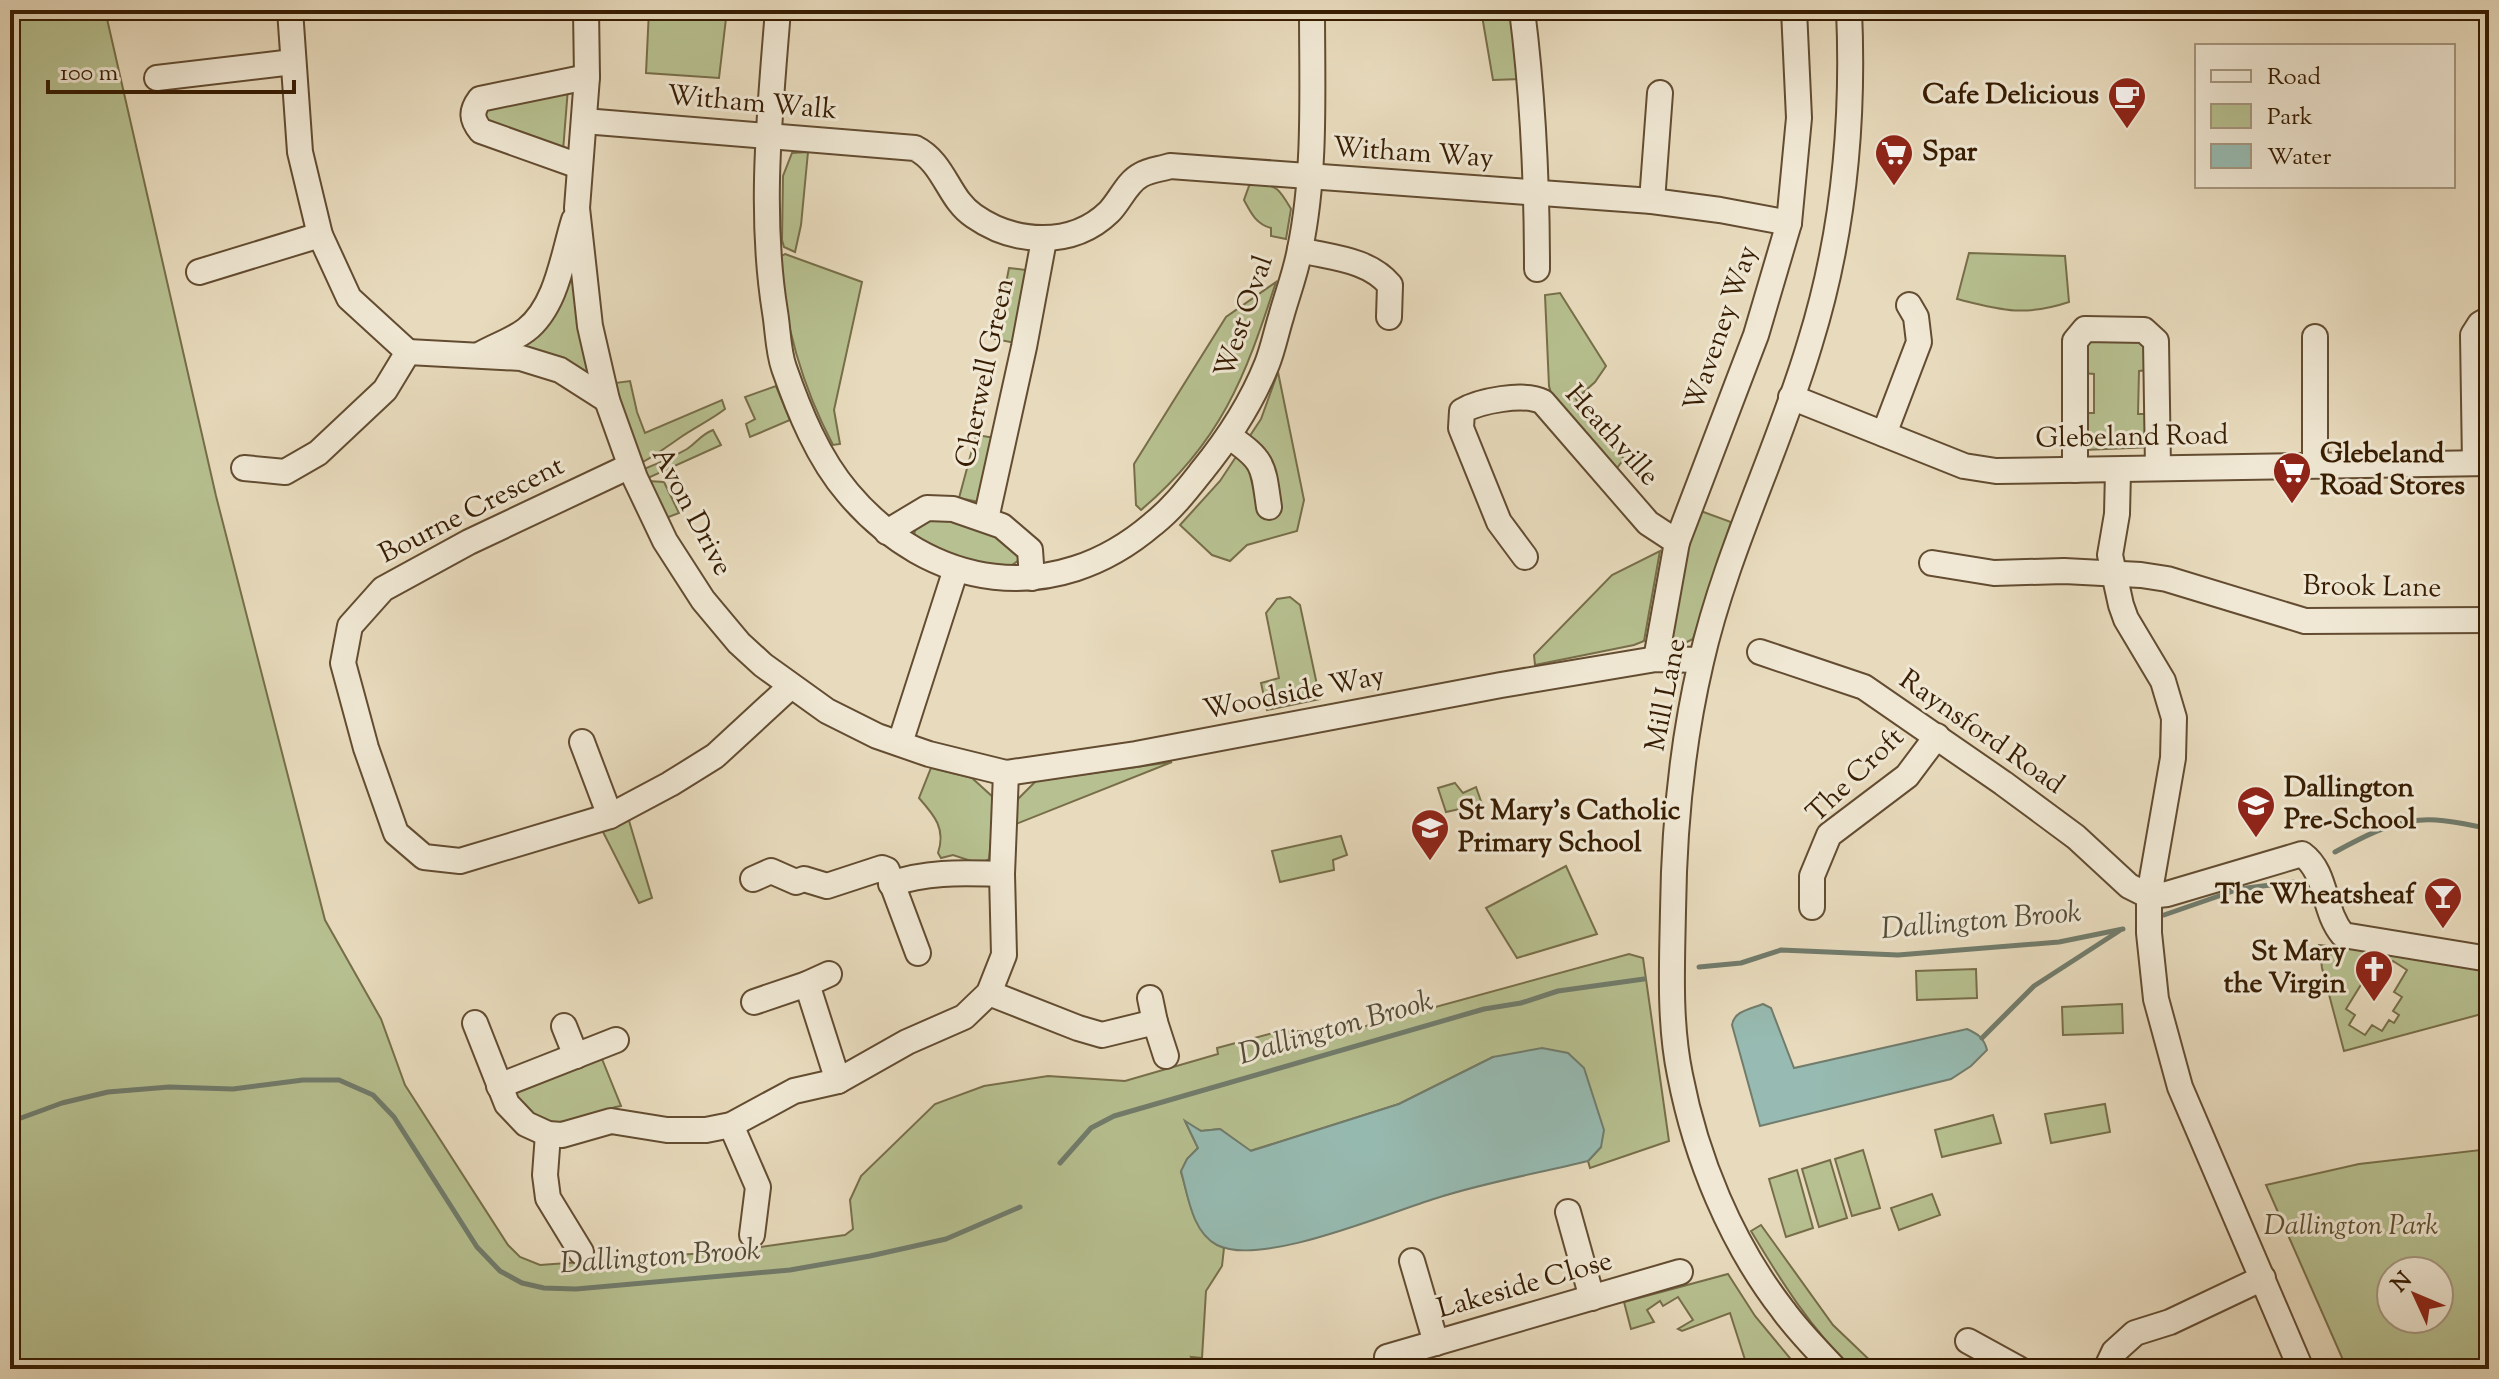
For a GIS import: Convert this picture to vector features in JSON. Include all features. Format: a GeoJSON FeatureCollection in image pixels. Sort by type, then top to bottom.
{"type":"FeatureCollection","features":[{"type":"Feature","properties":{"kind":"street"},"geometry":{"type":"LineString","coordinates":[[290,10],[300,152],[320,235],[349,298],[408,352],[521,358],[560,370],[607,400]]}},
{"type":"Feature","properties":{"kind":"street","name":"Avon Drive"},"geometry":{"type":"LineString","coordinates":[[586,10],[587,77],[577,208],[590,326],[607,400],[630,466],[665,541],[703,600],[739,643],[763,665],[827,711],[877,736],[900,743]]}},
{"type":"Feature","properties":{"kind":"street","name":"West Oval"},"geometry":{"type":"LineString","coordinates":[[778,10],[768,134],[767,260],[783,365],[818,449],[848,493],[887,532],[915,552],[956,569],[1001,578],[1032,578],[1074,569],[1112,552],[1151,527],[1176,503],[1230,437],[1267,364],[1300,250],[1309,177],[1312,10]]}},
{"type":"Feature","properties":{"kind":"street"},"geometry":{"type":"LineString","coordinates":[[1522,10],[1530,69],[1537,269]]}},
{"type":"Feature","properties":{"kind":"street","name":"Waveney Way"},"geometry":{"type":"LineString","coordinates":[[1656,659],[1677,542],[1756,335],[1789,223],[1799,118],[1794,10]]}},
{"type":"Feature","properties":{"kind":"street","name":"Mill Lane"},"geometry":{"type":"LineString","coordinates":[[1835,1369],[1782,1310],[1743,1250],[1706,1166],[1679,1075],[1674,1028],[1674,857],[1684,755],[1701,660],[1732,558],[1821,306],[1838,219],[1849,77],[1849,10]]}},
{"type":"Feature","properties":{"kind":"street"},"geometry":{"type":"LineString","coordinates":[[157,78],[293,62]]}},
{"type":"Feature","properties":{"kind":"street"},"geometry":{"type":"LineString","coordinates":[[579,166],[481,131],[474,122],[473,108],[480,99],[587,77]]}},
{"type":"Feature","properties":{"kind":"street"},"geometry":{"type":"LineString","coordinates":[[1652,201],[1660,93]]}},
{"type":"Feature","properties":{"kind":"street","name":"Witham Walk"},"geometry":{"type":"LineString","coordinates":[[584,121],[915,148],[933,160],[956,199],[971,214],[996,230],[1044,240]]}},
{"type":"Feature","properties":{"kind":"street","name":"Witham Way"},"geometry":{"type":"LineString","coordinates":[[1044,240],[1079,231],[1094,223],[1109,212],[1141,175],[1170,166],[1652,201],[1789,223]]}},
{"type":"Feature","properties":{"kind":"street","name":"Avon Drive"},"geometry":{"type":"LineString","coordinates":[[481,354],[527,329],[543,311],[553,290],[577,208]]}},
{"type":"Feature","properties":{"kind":"street"},"geometry":{"type":"LineString","coordinates":[[199,272],[320,235]]}},
{"type":"Feature","properties":{"kind":"street","name":"Cherwell Green"},"geometry":{"type":"LineString","coordinates":[[986,519],[1044,240]]}},
{"type":"Feature","properties":{"kind":"street","name":"West Oval"},"geometry":{"type":"LineString","coordinates":[[1300,250],[1367,265],[1380,273],[1390,285],[1389,317]]}},
{"type":"Feature","properties":{"kind":"street"},"geometry":{"type":"LineString","coordinates":[[1884,434],[1919,342],[1919,311]]}},
{"type":"Feature","properties":{"kind":"street"},"geometry":{"type":"LineString","coordinates":[[2482,463],[2473,335],[2480,324],[2489,319]]}},
{"type":"Feature","properties":{"kind":"street"},"geometry":{"type":"LineString","coordinates":[[2075,470],[2075,341],[2085,329],[2144,330],[2156,341],[2158,468]]}},
{"type":"Feature","properties":{"kind":"street"},"geometry":{"type":"LineString","coordinates":[[2315,337],[2315,464]]}},
{"type":"Feature","properties":{"kind":"street"},"geometry":{"type":"LineString","coordinates":[[244,468],[285,472],[318,453],[385,390],[408,352]]}},
{"type":"Feature","properties":{"kind":"street","name":"Glebeland Road"},"geometry":{"type":"LineString","coordinates":[[1791,397],[1964,466],[1996,471],[2482,463]]}},
{"type":"Feature","properties":{"kind":"street","name":"Heathville"},"geometry":{"type":"LineString","coordinates":[[1525,557],[1499,522],[1461,428],[1462,411],[1476,403],[1529,398],[1543,402],[1648,523],[1677,542]]}},
{"type":"Feature","properties":{"kind":"street"},"geometry":{"type":"LineString","coordinates":[[1230,437],[1254,454],[1263,468],[1269,507]]}},
{"type":"Feature","properties":{"kind":"street","name":"Bourne Crescent"},"geometry":{"type":"LineString","coordinates":[[630,466],[469,542],[383,589],[350,626],[343,663],[366,748],[396,833],[424,857],[460,861],[610,816],[715,756],[791,686]]}},
{"type":"Feature","properties":{"kind":"street"},"geometry":{"type":"LineString","coordinates":[[2118,471],[2117,514],[2110,555],[2126,619],[2159,673],[2174,718],[2173,758],[2149,896],[2149,933],[2156,999],[2180,1087],[2301,1369]]}},
{"type":"Feature","properties":{"kind":"street"},"geometry":{"type":"LineString","coordinates":[[887,532],[927,508],[953,509],[986,519],[1002,526],[1030,550],[1032,578]]}},
{"type":"Feature","properties":{"kind":"street","name":"Brook Lane"},"geometry":{"type":"LineString","coordinates":[[1932,563],[1994,573],[2064,571],[2167,579],[2305,621],[2489,620]]}},
{"type":"Feature","properties":{"kind":"street"},"geometry":{"type":"LineString","coordinates":[[900,743],[956,569]]}},
{"type":"Feature","properties":{"kind":"street","name":"Raynsford Road"},"geometry":{"type":"LineString","coordinates":[[1760,652],[1864,687],[2076,837],[2129,886],[2149,896]]}},
{"type":"Feature","properties":{"kind":"street","name":"Woodside Way"},"geometry":{"type":"LineString","coordinates":[[900,743],[929,754],[1006,773],[1136,754],[1656,659],[1701,660]]}},
{"type":"Feature","properties":{"kind":"street","name":"The Croft"},"geometry":{"type":"LineString","coordinates":[[1812,907],[1812,876],[1829,835],[1907,776],[1937,736]]}},
{"type":"Feature","properties":{"kind":"street"},"geometry":{"type":"LineString","coordinates":[[582,742],[610,816]]}},
{"type":"Feature","properties":{"kind":"street"},"geometry":{"type":"LineString","coordinates":[[475,1023],[507,1104],[526,1124],[548,1134],[562,1135],[611,1121],[667,1130],[706,1130],[731,1125],[794,1091],[838,1081],[907,1042],[964,1017],[989,993],[1004,955],[1002,874],[1006,773]]}},
{"type":"Feature","properties":{"kind":"street"},"geometry":{"type":"LineString","coordinates":[[2149,896],[2167,894],[2302,854],[2314,862],[2332,922],[2343,935],[2489,959]]}},
{"type":"Feature","properties":{"kind":"street"},"geometry":{"type":"LineString","coordinates":[[753,879],[771,871],[796,882],[804,879],[827,886],[882,868],[889,877],[918,953]]}},
{"type":"Feature","properties":{"kind":"street"},"geometry":{"type":"LineString","coordinates":[[889,877],[946,873],[1002,874]]}},
{"type":"Feature","properties":{"kind":"street"},"geometry":{"type":"LineString","coordinates":[[754,1002],[818,979],[838,1081]]}},
{"type":"Feature","properties":{"kind":"street"},"geometry":{"type":"LineString","coordinates":[[989,993],[1102,1035],[1152,1010],[1166,1056]]}},
{"type":"Feature","properties":{"kind":"street"},"geometry":{"type":"LineString","coordinates":[[564,1026],[576,1056]]}},
{"type":"Feature","properties":{"kind":"street"},"geometry":{"type":"LineString","coordinates":[[499,1086],[616,1040]]}},
{"type":"Feature","properties":{"kind":"street"},"geometry":{"type":"LineString","coordinates":[[731,1125],[758,1187],[752,1235]]}},
{"type":"Feature","properties":{"kind":"street"},"geometry":{"type":"LineString","coordinates":[[548,1134],[545,1175],[548,1198],[581,1252]]}},
{"type":"Feature","properties":{"kind":"street"},"geometry":{"type":"LineString","coordinates":[[1568,1212],[1592,1298]]}},
{"type":"Feature","properties":{"kind":"street"},"geometry":{"type":"LineString","coordinates":[[1412,1261],[1436,1343]]}},
{"type":"Feature","properties":{"kind":"street","name":"Lakeside Close"},"geometry":{"type":"LineString","coordinates":[[1387,1357],[1680,1272]]}},
{"type":"Feature","properties":{"kind":"street"},"geometry":{"type":"LineString","coordinates":[[2106,1369],[2114,1352],[2135,1333],[2170,1322],[2263,1278]]}},
{"type":"Feature","properties":{"kind":"street"},"geometry":{"type":"LineString","coordinates":[[1968,1341],[2019,1369]]}},
{"type":"Feature","properties":{"kind":"green space"},"geometry":{"type":"Polygon","coordinates":[[[10,10],[105,10],[216,496],[325,920],[381,1019],[405,1085],[508,1245],[520,1257],[540,1265],[733,1251],[845,1235],[853,1229],[850,1200],[861,1176],[935,1104],[984,1086],[1048,1076],[1125,1081],[1218,1054],[1217,1048],[1277,1032],[1355,1029],[1629,954],[1643,958],[1669,1141],[1590,1168],[1588,1161],[1601,1147],[1493,1057],[1399,1104],[1250,1151],[1220,1129],[1201,1131],[1186,1123],[1198,1148],[1187,1159],[1181,1172],[1190,1205],[1205,1235],[1224,1248],[1222,1266],[1206,1291],[1202,1358],[1191,1357],[1197,1369],[10,1369],[10,128],[19,137],[10,55],[10,10]]]}},
{"type":"Feature","properties":{"kind":"green space"},"geometry":{"type":"Polygon","coordinates":[[[649,10],[727,10],[719,78],[646,73],[649,10]]]}},
{"type":"Feature","properties":{"kind":"green space"},"geometry":{"type":"Polygon","coordinates":[[[1481,10],[1513,10],[1521,79],[1493,80],[1481,10]]]}},
{"type":"Feature","properties":{"kind":"green space"},"geometry":{"type":"Polygon","coordinates":[[[568,88],[563,151],[484,125],[482,106],[568,88]]]}},
{"type":"Feature","properties":{"kind":"green space"},"geometry":{"type":"Polygon","coordinates":[[[808,152],[801,225],[795,252],[784,247],[782,240],[783,176],[792,153],[808,152]]]}},
{"type":"Feature","properties":{"kind":"green space"},"geometry":{"type":"Polygon","coordinates":[[[1254,183],[1277,189],[1291,209],[1286,239],[1271,236],[1271,228],[1258,221],[1249,209],[1244,200],[1249,186],[1254,183]]]}},
{"type":"Feature","properties":{"kind":"green space"},"geometry":{"type":"Polygon","coordinates":[[[571,249],[594,376],[515,348],[571,249]]]}},
{"type":"Feature","properties":{"kind":"green space"},"geometry":{"type":"Polygon","coordinates":[[[1969,253],[2065,256],[2069,302],[2025,311],[1957,299],[1969,253]]]}},
{"type":"Feature","properties":{"kind":"green space"},"geometry":{"type":"Polygon","coordinates":[[[785,254],[862,282],[834,410],[840,444],[833,445],[822,423],[796,354],[782,281],[780,257],[785,254]]]}},
{"type":"Feature","properties":{"kind":"green space"},"geometry":{"type":"Polygon","coordinates":[[[1009,268],[1034,271],[1021,344],[995,339],[1009,268]]]}},
{"type":"Feature","properties":{"kind":"green space"},"geometry":{"type":"Polygon","coordinates":[[[1276,282],[1253,349],[1227,406],[1191,459],[1141,510],[1136,505],[1134,464],[1226,317],[1276,282]]]}},
{"type":"Feature","properties":{"kind":"green space"},"geometry":{"type":"Polygon","coordinates":[[[1560,293],[1606,366],[1595,382],[1576,399],[1624,459],[1613,473],[1553,400],[1549,386],[1545,295],[1560,293]]]}},
{"type":"Feature","properties":{"kind":"green space"},"geometry":{"type":"Polygon","coordinates":[[[2139,336],[2150,348],[2149,370],[2139,371],[2138,414],[2152,414],[2152,447],[2085,450],[2082,413],[2094,413],[2094,374],[2083,373],[2082,342],[2139,336]]]}},
{"type":"Feature","properties":{"kind":"green space"},"geometry":{"type":"Polygon","coordinates":[[[1278,372],[1304,500],[1297,531],[1247,545],[1230,561],[1212,555],[1180,525],[1220,481],[1261,419],[1278,372]]]}},
{"type":"Feature","properties":{"kind":"green space"},"geometry":{"type":"Polygon","coordinates":[[[630,381],[645,433],[722,400],[725,409],[643,462],[627,427],[615,383],[630,381]]]}},
{"type":"Feature","properties":{"kind":"green space"},"geometry":{"type":"Polygon","coordinates":[[[776,386],[790,420],[750,437],[746,424],[755,419],[745,397],[776,386]]]}},
{"type":"Feature","properties":{"kind":"green space"},"geometry":{"type":"Polygon","coordinates":[[[713,430],[721,445],[648,478],[644,469],[687,449],[713,430]]]}},
{"type":"Feature","properties":{"kind":"green space"},"geometry":{"type":"Polygon","coordinates":[[[976,435],[1002,439],[984,503],[959,498],[976,435]]]}},
{"type":"Feature","properties":{"kind":"green space"},"geometry":{"type":"Polygon","coordinates":[[[648,481],[664,482],[679,513],[666,518],[648,481]]]}},
{"type":"Feature","properties":{"kind":"green space"},"geometry":{"type":"Polygon","coordinates":[[[1698,510],[1731,522],[1693,639],[1679,646],[1669,632],[1679,566],[1698,510]]]}},
{"type":"Feature","properties":{"kind":"green space"},"geometry":{"type":"Polygon","coordinates":[[[960,517],[1019,549],[1019,560],[1008,568],[952,559],[914,537],[916,521],[960,517]]]}},
{"type":"Feature","properties":{"kind":"green space"},"geometry":{"type":"Polygon","coordinates":[[[1660,551],[1644,641],[1535,665],[1534,655],[1612,575],[1660,551]]]}},
{"type":"Feature","properties":{"kind":"green space"},"geometry":{"type":"Polygon","coordinates":[[[1290,597],[1300,605],[1320,699],[1267,710],[1261,683],[1279,678],[1266,613],[1277,599],[1290,597]]]}},
{"type":"Feature","properties":{"kind":"green space"},"geometry":{"type":"Polygon","coordinates":[[[1172,762],[1016,824],[1017,800],[1036,781],[1172,762]]]}},
{"type":"Feature","properties":{"kind":"green space"},"geometry":{"type":"Polygon","coordinates":[[[931,768],[972,778],[995,799],[989,859],[980,864],[953,855],[941,858],[938,853],[941,837],[938,823],[919,798],[931,768]]]}},
{"type":"Feature","properties":{"kind":"green space"},"geometry":{"type":"Polygon","coordinates":[[[1455,783],[1463,793],[1476,787],[1482,804],[1446,812],[1438,788],[1455,783]]]}},
{"type":"Feature","properties":{"kind":"green space"},"geometry":{"type":"Polygon","coordinates":[[[627,814],[652,898],[639,903],[600,826],[627,814]]]}},
{"type":"Feature","properties":{"kind":"green space"},"geometry":{"type":"Polygon","coordinates":[[[1341,836],[1347,855],[1333,860],[1334,870],[1280,882],[1272,851],[1341,836]]]}},
{"type":"Feature","properties":{"kind":"green space"},"geometry":{"type":"Polygon","coordinates":[[[1566,866],[1597,934],[1517,958],[1486,908],[1566,866]]]}},
{"type":"Feature","properties":{"kind":"green space"},"geometry":{"type":"Polygon","coordinates":[[[2319,945],[2380,951],[2382,959],[2371,976],[2367,975],[2346,1009],[2355,1015],[2349,1025],[2365,1035],[2372,1025],[2382,1031],[2389,1020],[2394,1023],[2399,1015],[2393,1011],[2402,997],[2394,992],[2407,970],[2393,961],[2390,965],[2385,961],[2384,951],[2429,955],[2489,971],[2489,1012],[2344,1051],[2319,945]]]}},
{"type":"Feature","properties":{"kind":"green space"},"geometry":{"type":"Polygon","coordinates":[[[1976,969],[1977,998],[1917,1000],[1916,971],[1976,969]]]}},
{"type":"Feature","properties":{"kind":"green space"},"geometry":{"type":"Polygon","coordinates":[[[2122,1004],[2123,1033],[2063,1035],[2062,1007],[2122,1004]]]}},
{"type":"Feature","properties":{"kind":"green space"},"geometry":{"type":"Polygon","coordinates":[[[602,1059],[621,1106],[560,1125],[541,1121],[511,1095],[519,1084],[529,1086],[602,1059]]]}},
{"type":"Feature","properties":{"kind":"green space"},"geometry":{"type":"Polygon","coordinates":[[[2105,1104],[2110,1132],[2051,1143],[2045,1114],[2105,1104]]]}},
{"type":"Feature","properties":{"kind":"green space"},"geometry":{"type":"Polygon","coordinates":[[[1993,1115],[2001,1143],[1942,1157],[1935,1130],[1993,1115]]]}},
{"type":"Feature","properties":{"kind":"green space","name":"Dallington Park"},"geometry":{"type":"Polygon","coordinates":[[[2489,1149],[2489,1369],[2347,1369],[2266,1185],[2359,1164],[2489,1149]]]}},
{"type":"Feature","properties":{"kind":"green space"},"geometry":{"type":"Polygon","coordinates":[[[1863,1150],[1880,1208],[1852,1216],[1835,1159],[1863,1150]]]}},
{"type":"Feature","properties":{"kind":"green space"},"geometry":{"type":"Polygon","coordinates":[[[1830,1160],[1847,1218],[1819,1227],[1802,1169],[1830,1160]]]}},
{"type":"Feature","properties":{"kind":"green space"},"geometry":{"type":"Polygon","coordinates":[[[1797,1170],[1813,1228],[1786,1237],[1769,1179],[1797,1170]]]}},
{"type":"Feature","properties":{"kind":"green space"},"geometry":{"type":"Polygon","coordinates":[[[1932,1194],[1940,1215],[1899,1230],[1891,1208],[1932,1194]]]}},
{"type":"Feature","properties":{"kind":"green space"},"geometry":{"type":"Polygon","coordinates":[[[1761,1225],[1833,1325],[1879,1369],[1853,1369],[1810,1321],[1751,1231],[1761,1225]]]}},
{"type":"Feature","properties":{"kind":"green space"},"geometry":{"type":"Polygon","coordinates":[[[1728,1274],[1755,1316],[1799,1369],[1748,1369],[1730,1313],[1682,1331],[1678,1329],[1693,1320],[1678,1297],[1663,1306],[1660,1301],[1647,1310],[1654,1322],[1631,1329],[1624,1302],[1728,1274]]]}},
{"type":"Feature","properties":{"kind":"water"},"geometry":{"type":"Polygon","coordinates":[[[1763,1004],[1771,1008],[1794,1068],[1967,1029],[1980,1037],[1987,1050],[1971,1066],[1951,1079],[1760,1126],[1732,1025],[1739,1014],[1763,1004]]]}},
{"type":"Feature","properties":{"kind":"water"},"geometry":{"type":"Polygon","coordinates":[[[1542,1048],[1568,1053],[1584,1068],[1604,1130],[1601,1147],[1588,1161],[1458,1192],[1327,1235],[1264,1249],[1238,1250],[1217,1245],[1196,1222],[1181,1171],[1198,1148],[1185,1121],[1201,1131],[1220,1129],[1251,1151],[1399,1104],[1493,1057],[1542,1048]]]}},
{"type":"Feature","properties":{"kind":"waterway","name":"Dallington Brook"},"geometry":{"type":"LineString","coordinates":[[2335,852],[2376,832],[2409,821],[2444,821],[2489,829]]}},
{"type":"Feature","properties":{"kind":"waterway","name":"Dallington Brook"},"geometry":{"type":"LineString","coordinates":[[2164,915],[2239,889],[2293,882]]}},
{"type":"Feature","properties":{"kind":"waterway","name":"Dallington Brook"},"geometry":{"type":"LineString","coordinates":[[1699,967],[1741,963],[1781,950],[1898,955],[2059,942],[2123,929]]}},
{"type":"Feature","properties":{"kind":"waterway"},"geometry":{"type":"LineString","coordinates":[[1982,1038],[2034,986],[2119,931]]}},
{"type":"Feature","properties":{"kind":"waterway","name":"Dallington Brook"},"geometry":{"type":"LineString","coordinates":[[1060,1163],[1091,1128],[1114,1116],[1484,1009],[1521,1003],[1558,991],[1644,979]]}},
{"type":"Feature","properties":{"kind":"waterway","name":"Dallington Brook"},"geometry":{"type":"LineString","coordinates":[[10,1122],[62,1103],[108,1092],[169,1087],[233,1089],[303,1080],[339,1080],[373,1095],[394,1117],[477,1247],[500,1271],[522,1283],[544,1288],[576,1289],[790,1270],[946,1239],[1020,1207]]}},
{"type":"Feature","properties":{"kind":"place","name":"Cafe Delicious"},"geometry":{"type":"Point","coordinates":[2127,130]}},
{"type":"Feature","properties":{"kind":"place","name":"Spar"},"geometry":{"type":"Point","coordinates":[1894,187]}},
{"type":"Feature","properties":{"kind":"place","name":"Glebeland Road Stores"},"geometry":{"type":"Point","coordinates":[2292,505]}},
{"type":"Feature","properties":{"kind":"place","name":"Dallington Pre-School"},"geometry":{"type":"Point","coordinates":[2256,839]}},
{"type":"Feature","properties":{"kind":"place","name":"St Mary's Catholic Primary School"},"geometry":{"type":"Point","coordinates":[1430,862]}},
{"type":"Feature","properties":{"kind":"place","name":"The Wheatsheaf"},"geometry":{"type":"Point","coordinates":[2443,930]}},
{"type":"Feature","properties":{"kind":"place","name":"St Mary the Virgin"},"geometry":{"type":"Point","coordinates":[2374,1003]}}]}
